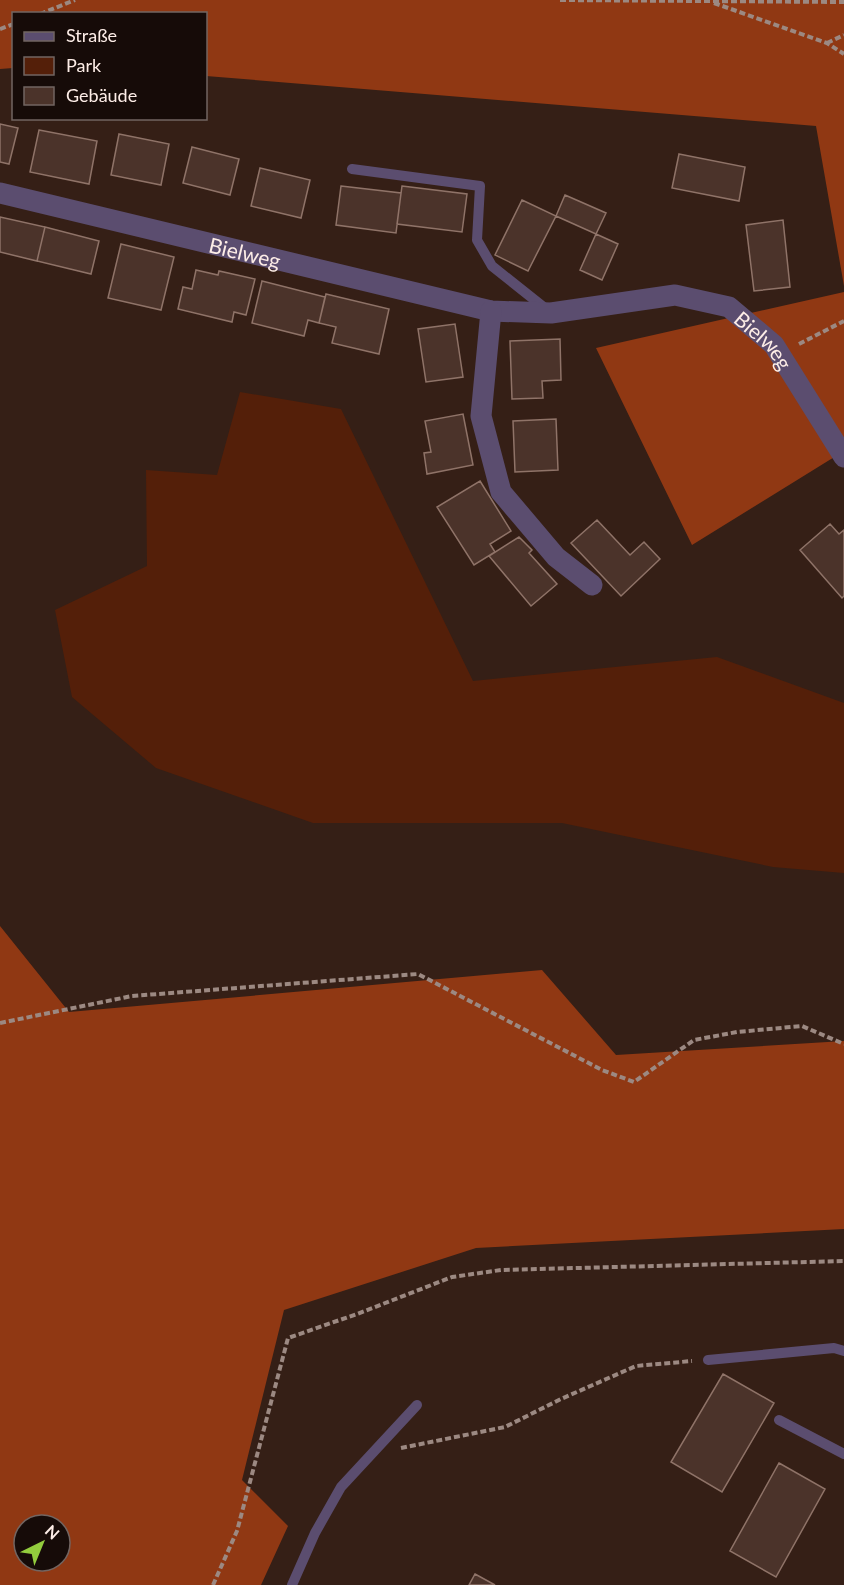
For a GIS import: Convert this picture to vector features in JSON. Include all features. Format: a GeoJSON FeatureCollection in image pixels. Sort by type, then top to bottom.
{"type":"FeatureCollection","features":[{"type":"Feature","properties":{"kind":"street","name":"Bielweg"},"geometry":{"type":"LineString","coordinates":[[0,193],[491,311],[551,313],[675,296],[729,307],[774,345],[844,457]]}},
{"type":"Feature","properties":{"kind":"street"},"geometry":{"type":"LineString","coordinates":[[491,311],[481,416],[501,492],[556,556],[592,585]]}},
{"type":"Feature","properties":{"kind":"lane"},"geometry":{"type":"LineString","coordinates":[[352,169],[480,186],[477,240],[492,266],[551,313]]}},
{"type":"Feature","properties":{"kind":"lane"},"geometry":{"type":"LineString","coordinates":[[708,1360],[834,1348],[844,1351]]}},
{"type":"Feature","properties":{"kind":"lane"},"geometry":{"type":"LineString","coordinates":[[292,1585],[315,1533],[341,1487],[417,1405]]}},
{"type":"Feature","properties":{"kind":"lane"},"geometry":{"type":"LineString","coordinates":[[779,1420],[844,1454]]}},
{"type":"Feature","properties":{"kind":"path"},"geometry":{"type":"LineString","coordinates":[[45,12],[75,0]]}},
{"type":"Feature","properties":{"kind":"path"},"geometry":{"type":"LineString","coordinates":[[560,0],[844,2]]}},
{"type":"Feature","properties":{"kind":"path"},"geometry":{"type":"LineString","coordinates":[[711,2],[827,42],[844,54]]}},
{"type":"Feature","properties":{"kind":"path"},"geometry":{"type":"LineString","coordinates":[[827,42],[844,35]]}},
{"type":"Feature","properties":{"kind":"path"},"geometry":{"type":"LineString","coordinates":[[780,353],[844,321]]}},
{"type":"Feature","properties":{"kind":"path"},"geometry":{"type":"LineString","coordinates":[[0,1023],[132,996],[418,974],[602,1070],[634,1082],[694,1040],[737,1032],[802,1026],[844,1044]]}},
{"type":"Feature","properties":{"kind":"path"},"geometry":{"type":"LineString","coordinates":[[213,1585],[237,1531],[288,1338],[452,1277],[501,1270],[844,1261]]}},
{"type":"Feature","properties":{"kind":"path"},"geometry":{"type":"LineString","coordinates":[[370,1454],[505,1427],[636,1366],[708,1360]]}},
{"type":"Feature","properties":{"kind":"green space"},"geometry":{"type":"Polygon","coordinates":[[[240,392],[341,409],[473,681],[717,657],[844,703],[844,873],[773,867],[562,823],[313,823],[156,768],[72,697],[55,610],[147,566],[146,470],[217,475],[240,392]]]}},
{"type":"Feature","properties":{"kind":"shaded area"},"geometry":{"type":"Polygon","coordinates":[[[0,0],[844,0],[844,286],[816,126],[207,76],[207,12],[12,12],[12,68],[0,69],[0,0]]]}},
{"type":"Feature","properties":{"kind":"shaded area"},"geometry":{"type":"Polygon","coordinates":[[[844,292],[844,451],[692,545],[596,348],[844,292]]]}},
{"type":"Feature","properties":{"kind":"shaded area"},"geometry":{"type":"Polygon","coordinates":[[[0,926],[69,1012],[542,970],[616,1055],[844,1041],[844,1229],[476,1248],[284,1310],[242,1480],[288,1526],[261,1585],[0,1585],[0,926]]]}},
{"type":"Feature","properties":{"kind":"building"},"geometry":{"type":"Polygon","coordinates":[[[0,124],[18,128],[9,164],[0,162],[0,124]]]}},
{"type":"Feature","properties":{"kind":"building"},"geometry":{"type":"Polygon","coordinates":[[[39,130],[97,141],[89,184],[30,172],[39,130]]]}},
{"type":"Feature","properties":{"kind":"building"},"geometry":{"type":"Polygon","coordinates":[[[119,134],[169,144],[161,185],[111,175],[119,134]]]}},
{"type":"Feature","properties":{"kind":"building"},"geometry":{"type":"Polygon","coordinates":[[[192,147],[239,159],[230,195],[183,183],[192,147]]]}},
{"type":"Feature","properties":{"kind":"building"},"geometry":{"type":"Polygon","coordinates":[[[679,154],[745,167],[739,201],[672,188],[679,154]]]}},
{"type":"Feature","properties":{"kind":"building"},"geometry":{"type":"Polygon","coordinates":[[[260,168],[310,180],[301,218],[251,206],[260,168]]]}},
{"type":"Feature","properties":{"kind":"building"},"geometry":{"type":"Polygon","coordinates":[[[341,186],[401,193],[396,233],[336,225],[341,186]]]}},
{"type":"Feature","properties":{"kind":"building"},"geometry":{"type":"Polygon","coordinates":[[[402,186],[467,194],[462,232],[397,224],[402,186]]]}},
{"type":"Feature","properties":{"kind":"building"},"geometry":{"type":"Polygon","coordinates":[[[565,195],[606,213],[596,234],[556,216],[565,195]]]}},
{"type":"Feature","properties":{"kind":"building"},"geometry":{"type":"Polygon","coordinates":[[[522,200],[556,216],[528,271],[495,255],[522,200]]]}},
{"type":"Feature","properties":{"kind":"building"},"geometry":{"type":"Polygon","coordinates":[[[0,217],[45,227],[37,261],[0,252],[0,217]]]}},
{"type":"Feature","properties":{"kind":"building"},"geometry":{"type":"Polygon","coordinates":[[[783,220],[790,287],[754,291],[746,225],[783,220]]]}},
{"type":"Feature","properties":{"kind":"building"},"geometry":{"type":"Polygon","coordinates":[[[45,227],[99,241],[91,274],[37,261],[45,227]]]}},
{"type":"Feature","properties":{"kind":"building"},"geometry":{"type":"Polygon","coordinates":[[[596,234],[618,244],[602,280],[580,270],[596,234]]]}},
{"type":"Feature","properties":{"kind":"building"},"geometry":{"type":"Polygon","coordinates":[[[121,244],[174,257],[161,310],[108,298],[121,244]]]}},
{"type":"Feature","properties":{"kind":"building"},"geometry":{"type":"Polygon","coordinates":[[[196,270],[218,275],[219,271],[255,279],[246,315],[234,312],[232,322],[178,309],[183,287],[192,289],[196,270]]]}},
{"type":"Feature","properties":{"kind":"building"},"geometry":{"type":"Polygon","coordinates":[[[262,281],[325,297],[319,323],[308,320],[304,336],[252,323],[262,281]]]}},
{"type":"Feature","properties":{"kind":"building"},"geometry":{"type":"Polygon","coordinates":[[[326,294],[389,309],[379,354],[332,343],[336,327],[319,323],[326,294]]]}},
{"type":"Feature","properties":{"kind":"building"},"geometry":{"type":"Polygon","coordinates":[[[455,324],[463,377],[426,382],[418,329],[455,324]]]}},
{"type":"Feature","properties":{"kind":"building"},"geometry":{"type":"Polygon","coordinates":[[[560,339],[561,380],[542,381],[543,398],[512,399],[510,341],[560,339]]]}},
{"type":"Feature","properties":{"kind":"building"},"geometry":{"type":"Polygon","coordinates":[[[463,414],[473,465],[427,474],[424,453],[431,452],[425,421],[463,414]]]}},
{"type":"Feature","properties":{"kind":"building"},"geometry":{"type":"Polygon","coordinates":[[[556,419],[558,470],[515,472],[513,421],[556,419]]]}},
{"type":"Feature","properties":{"kind":"building"},"geometry":{"type":"Polygon","coordinates":[[[480,481],[511,531],[490,544],[495,552],[474,565],[437,507],[480,481]]]}},
{"type":"Feature","properties":{"kind":"building"},"geometry":{"type":"Polygon","coordinates":[[[597,520],[630,555],[644,542],[660,559],[621,596],[571,543],[597,520]]]}},
{"type":"Feature","properties":{"kind":"building"},"geometry":{"type":"Polygon","coordinates":[[[830,524],[839,534],[844,530],[844,596],[842,598],[800,550],[830,524]]]}},
{"type":"Feature","properties":{"kind":"building"},"geometry":{"type":"Polygon","coordinates":[[[519,537],[532,550],[529,553],[557,584],[531,606],[489,556],[519,537]]]}},
{"type":"Feature","properties":{"kind":"building"},"geometry":{"type":"Polygon","coordinates":[[[723,1374],[774,1403],[722,1492],[671,1462],[723,1374]]]}},
{"type":"Feature","properties":{"kind":"building"},"geometry":{"type":"Polygon","coordinates":[[[779,1463],[825,1489],[776,1577],[730,1551],[779,1463]]]}},
{"type":"Feature","properties":{"kind":"building"},"geometry":{"type":"Polygon","coordinates":[[[475,1574],[495,1585],[469,1585],[475,1574]]]}}]}
